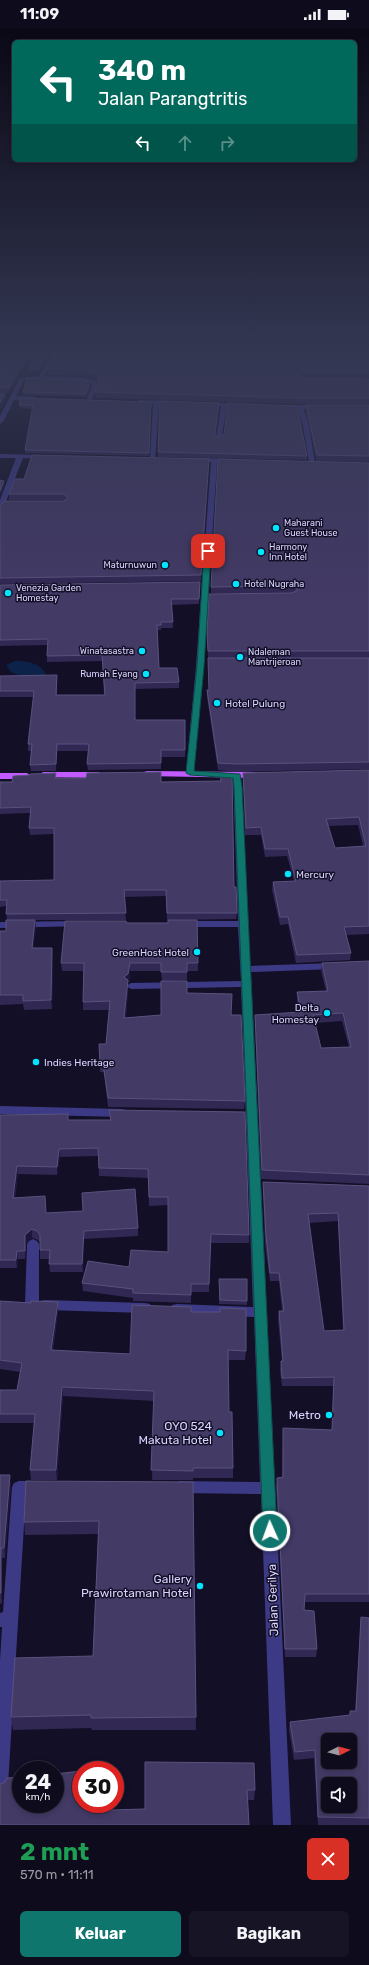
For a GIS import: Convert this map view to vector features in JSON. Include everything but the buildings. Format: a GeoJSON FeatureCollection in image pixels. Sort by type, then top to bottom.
{"type":"FeatureCollection","features":[{"type":"Feature","properties":{"kind":"main road"},"geometry":{"type":"LineString","coordinates":[[136,774],[190,773],[237,776],[268,775]]}},
{"type":"Feature","properties":{"kind":"main road"},"geometry":{"type":"LineString","coordinates":[[0,776],[105,774]]}},
{"type":"Feature","properties":{"kind":"street"},"geometry":{"type":"LineString","coordinates":[[154,459],[155,435]]}},
{"type":"Feature","properties":{"kind":"street"},"geometry":{"type":"LineString","coordinates":[[219,439],[220,435]]}},
{"type":"Feature","properties":{"kind":"street"},"geometry":{"type":"LineString","coordinates":[[304,463],[316,464],[308,435]]}},
{"type":"Feature","properties":{"kind":"street"},"geometry":{"type":"LineString","coordinates":[[0,456],[52,458]]}},
{"type":"Feature","properties":{"kind":"street"},"geometry":{"type":"LineString","coordinates":[[1,506],[20,457]]}},
{"type":"Feature","properties":{"kind":"street"},"geometry":{"type":"LineString","coordinates":[[146,459],[161,460]]}},
{"type":"Feature","properties":{"kind":"street"},"geometry":{"type":"LineString","coordinates":[[191,460],[236,461]]}},
{"type":"Feature","properties":{"kind":"street"},"geometry":{"type":"LineString","coordinates":[[190,773],[204,661],[205,597],[202,584],[214,461]]}},
{"type":"Feature","properties":{"kind":"street"},"geometry":{"type":"LineString","coordinates":[[1,506],[10,503]]}},
{"type":"Feature","properties":{"kind":"street"},"geometry":{"type":"LineString","coordinates":[[205,597],[214,597]]}},
{"type":"Feature","properties":{"kind":"street","name":"Jalan Gerilya"},"geometry":{"type":"LineString","coordinates":[[237,776],[282,1825]]}},
{"type":"Feature","properties":{"kind":"street"},"geometry":{"type":"LineString","coordinates":[[0,924],[86,924]]}},
{"type":"Feature","properties":{"kind":"street"},"geometry":{"type":"LineString","coordinates":[[173,924],[244,924]]}},
{"type":"Feature","properties":{"kind":"street"},"geometry":{"type":"LineString","coordinates":[[246,969],[346,965]]}},
{"type":"Feature","properties":{"kind":"street"},"geometry":{"type":"LineString","coordinates":[[131,986],[247,984]]}},
{"type":"Feature","properties":{"kind":"street"},"geometry":{"type":"LineString","coordinates":[[0,1110],[134,1113]]}},
{"type":"Feature","properties":{"kind":"street"},"geometry":{"type":"LineString","coordinates":[[237,1115],[252,1115]]}},
{"type":"Feature","properties":{"kind":"street"},"geometry":{"type":"LineString","coordinates":[[255,1184],[270,1185]]}},
{"type":"Feature","properties":{"kind":"street"},"geometry":{"type":"LineString","coordinates":[[32,1305],[33,1244]]}},
{"type":"Feature","properties":{"kind":"street"},"geometry":{"type":"LineString","coordinates":[[16,1304],[261,1312]]}},
{"type":"Feature","properties":{"kind":"street"},"geometry":{"type":"LineString","coordinates":[[0,1785],[5,1619],[20,1487],[50,1487]]}},
{"type":"Feature","properties":{"kind":"street"},"geometry":{"type":"LineString","coordinates":[[167,1487],[268,1488]]}},
{"type":"Feature","properties":{"kind":"water"},"geometry":{"type":"Polygon","coordinates":[[[15,661],[29,662],[37,665],[44,671],[46,675],[45,678],[32,681],[11,672],[6,665],[15,661]]]}},
{"type":"Feature","properties":{"kind":"place","name":"Maharani Guest House"},"geometry":{"type":"Point","coordinates":[276,528]}},
{"type":"Feature","properties":{"kind":"place","name":"Harmony Inn Hotel"},"geometry":{"type":"Point","coordinates":[261,552]}},
{"type":"Feature","properties":{"kind":"place","name":"Maturnuwun"},"geometry":{"type":"Point","coordinates":[165,565]}},
{"type":"Feature","properties":{"kind":"place","name":"Hotel Nugraha"},"geometry":{"type":"Point","coordinates":[236,584]}},
{"type":"Feature","properties":{"kind":"place","name":"Venezia Garden Homestay"},"geometry":{"type":"Point","coordinates":[8,593]}},
{"type":"Feature","properties":{"kind":"place","name":"Winatasastra"},"geometry":{"type":"Point","coordinates":[142,651]}},
{"type":"Feature","properties":{"kind":"place","name":"Ndaleman Mantrijeroan"},"geometry":{"type":"Point","coordinates":[240,657]}},
{"type":"Feature","properties":{"kind":"place","name":"Rumah Eyang"},"geometry":{"type":"Point","coordinates":[146,674]}},
{"type":"Feature","properties":{"kind":"place","name":"Hotel Pulung"},"geometry":{"type":"Point","coordinates":[217,703]}},
{"type":"Feature","properties":{"kind":"place","name":"Mercury"},"geometry":{"type":"Point","coordinates":[288,874]}},
{"type":"Feature","properties":{"kind":"place","name":"GreenHost Hotel"},"geometry":{"type":"Point","coordinates":[197,952]}},
{"type":"Feature","properties":{"kind":"place","name":"Delta Homestay"},"geometry":{"type":"Point","coordinates":[327,1013]}},
{"type":"Feature","properties":{"kind":"place","name":"Indies Heritage"},"geometry":{"type":"Point","coordinates":[36,1062]}},
{"type":"Feature","properties":{"kind":"place","name":"Metro"},"geometry":{"type":"Point","coordinates":[329,1415]}},
{"type":"Feature","properties":{"kind":"place","name":"OYO 524 Makuta Hotel"},"geometry":{"type":"Point","coordinates":[220,1433]}},
{"type":"Feature","properties":{"kind":"place","name":"Gallery Prawirotaman Hotel"},"geometry":{"type":"Point","coordinates":[200,1586]}},
{"type":"Feature","properties":{"kind":"route"},"geometry":{"type":"LineString","coordinates":[[208,551],[200,666],[190,773],[237,776],[270,1531]]}}]}
